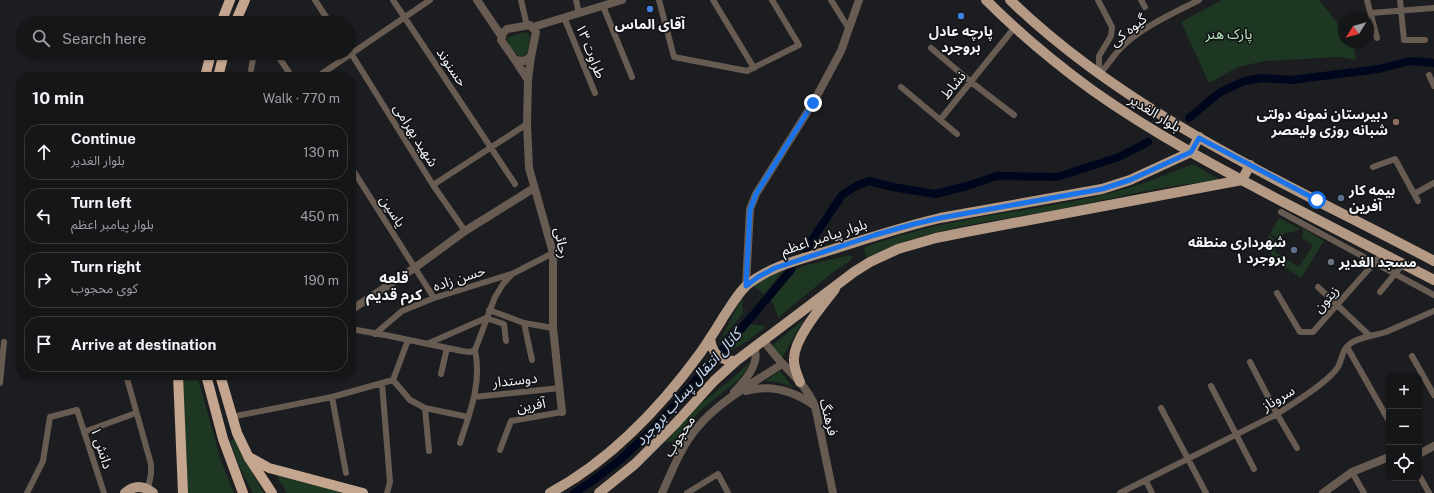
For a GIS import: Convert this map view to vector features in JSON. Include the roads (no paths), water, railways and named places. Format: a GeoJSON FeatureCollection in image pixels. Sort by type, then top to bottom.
{"type":"FeatureCollection","features":[{"type":"Feature","properties":{"kind":"highway"},"geometry":{"type":"LineString","coordinates":[[224,16],[230,0]]}},
{"type":"Feature","properties":{"kind":"highway"},"geometry":{"type":"LineString","coordinates":[[238,16],[245,0]]}},
{"type":"Feature","properties":{"kind":"highway"},"geometry":{"type":"LineString","coordinates":[[206,72],[209,60]]}},
{"type":"Feature","properties":{"kind":"highway"},"geometry":{"type":"LineString","coordinates":[[219,72],[222,60]]}},
{"type":"Feature","properties":{"kind":"highway"},"geometry":{"type":"LineString","coordinates":[[178,380],[183,493]]}},
{"type":"Feature","properties":{"kind":"highway"},"geometry":{"type":"LineString","coordinates":[[207,380],[223,439],[243,493]]}},
{"type":"Feature","properties":{"kind":"highway"},"geometry":{"type":"LineString","coordinates":[[221,380],[231,417],[240,439],[272,493]]}},
{"type":"Feature","properties":{"kind":"highway"},"geometry":{"type":"LineString","coordinates":[[250,458],[269,468],[363,493]]}},
{"type":"Feature","properties":{"kind":"main road","name":"بلوار الغدیر"},"geometry":{"type":"LineString","coordinates":[[986,0],[1061,66],[1092,90],[1137,120],[1242,180],[1434,280]]}},
{"type":"Feature","properties":{"kind":"main road","name":"بلوار الغدیر"},"geometry":{"type":"LineString","coordinates":[[1010,0],[1027,16],[1099,75],[1130,96],[1199,138],[1434,261]]}},
{"type":"Feature","properties":{"kind":"main road"},"geometry":{"type":"LineString","coordinates":[[1191,152],[1199,138]]}},
{"type":"Feature","properties":{"kind":"main road","name":"بلوار پیامبر اعظم"},"geometry":{"type":"LineString","coordinates":[[550,493],[599,460],[632,432],[682,378],[737,297],[746,286],[758,277],[775,268],[875,235],[940,218],[1102,189],[1130,180],[1191,152]]}},
{"type":"Feature","properties":{"kind":"main road"},"geometry":{"type":"LineString","coordinates":[[599,493],[635,464],[676,423],[714,381],[736,361],[845,278],[870,262],[886,254],[936,238],[1242,180],[1250,165]]}},
{"type":"Feature","properties":{"kind":"main road"},"geometry":{"type":"LineString","coordinates":[[800,382],[794,365],[798,342],[811,321],[845,278]]}},
{"type":"Feature","properties":{"kind":"main road"},"geometry":{"type":"LineString","coordinates":[[710,338],[711,345],[716,355],[727,361],[736,361]]}},
{"type":"Feature","properties":{"kind":"main road"},"geometry":{"type":"LineString","coordinates":[[125,493],[134,487],[141,487],[150,491]]}},
{"type":"Feature","properties":{"kind":"street"},"geometry":{"type":"LineString","coordinates":[[315,0],[325,16]]}},
{"type":"Feature","properties":{"kind":"street","name":"حسنوند"},"geometry":{"type":"LineString","coordinates":[[393,0],[515,184]]}},
{"type":"Feature","properties":{"kind":"street"},"geometry":{"type":"LineString","coordinates":[[356,48],[430,0]]}},
{"type":"Feature","properties":{"kind":"street"},"geometry":{"type":"LineString","coordinates":[[477,0],[502,37],[501,40],[528,80]]}},
{"type":"Feature","properties":{"kind":"street"},"geometry":{"type":"LineString","coordinates":[[515,60],[529,60],[536,32],[530,26],[521,0]]}},
{"type":"Feature","properties":{"kind":"street"},"geometry":{"type":"LineString","coordinates":[[576,0],[579,13]]}},
{"type":"Feature","properties":{"kind":"street"},"geometry":{"type":"LineString","coordinates":[[502,37],[503,33],[507,29],[530,26],[622,0]]}},
{"type":"Feature","properties":{"kind":"street"},"geometry":{"type":"LineString","coordinates":[[659,0],[674,57],[747,71],[799,45],[772,0]]}},
{"type":"Feature","properties":{"kind":"street"},"geometry":{"type":"LineString","coordinates":[[713,0],[754,68]]}},
{"type":"Feature","properties":{"kind":"street"},"geometry":{"type":"LineString","coordinates":[[831,0],[849,28]]}},
{"type":"Feature","properties":{"kind":"street"},"geometry":{"type":"LineString","coordinates":[[746,286],[750,210],[756,194],[813,103],[841,52],[859,0]]}},
{"type":"Feature","properties":{"kind":"street"},"geometry":{"type":"LineString","coordinates":[[1098,0],[1112,27],[1111,36],[1099,56],[1099,75]]}},
{"type":"Feature","properties":{"kind":"street"},"geometry":{"type":"LineString","coordinates":[[1141,0],[1145,7]]}},
{"type":"Feature","properties":{"kind":"street","name":"گیوه کی"},"geometry":{"type":"LineString","coordinates":[[1099,75],[1119,50],[1130,41],[1156,22],[1199,0]]}},
{"type":"Feature","properties":{"kind":"street"},"geometry":{"type":"LineString","coordinates":[[1367,0],[1371,12]]}},
{"type":"Feature","properties":{"kind":"street"},"geometry":{"type":"LineString","coordinates":[[1400,0],[1404,40],[1425,40]]}},
{"type":"Feature","properties":{"kind":"street"},"geometry":{"type":"LineString","coordinates":[[603,6],[632,77]]}},
{"type":"Feature","properties":{"kind":"street"},"geometry":{"type":"LineString","coordinates":[[1374,13],[1434,8]]}},
{"type":"Feature","properties":{"kind":"street","name":"طراوت ۱۳"},"geometry":{"type":"LineString","coordinates":[[564,17],[595,93]]}},
{"type":"Feature","properties":{"kind":"street"},"geometry":{"type":"LineString","coordinates":[[1374,26],[1377,38]]}},
{"type":"Feature","properties":{"kind":"street","name":"نشاط"},"geometry":{"type":"LineString","coordinates":[[940,120],[1015,27]]}},
{"type":"Feature","properties":{"kind":"street"},"geometry":{"type":"LineString","coordinates":[[931,48],[971,82],[1014,115]]}},
{"type":"Feature","properties":{"kind":"street","name":"رجائی"},"geometry":{"type":"LineString","coordinates":[[531,56],[528,80],[527,124],[529,168],[552,253],[553,328],[562,412]]}},
{"type":"Feature","properties":{"kind":"street"},"geometry":{"type":"LineString","coordinates":[[251,70],[253,60]]}},
{"type":"Feature","properties":{"kind":"street"},"geometry":{"type":"LineString","coordinates":[[281,60],[289,72]]}},
{"type":"Feature","properties":{"kind":"street"},"geometry":{"type":"LineString","coordinates":[[324,72],[339,60]]}},
{"type":"Feature","properties":{"kind":"street","name":"شهید بهرامی"},"geometry":{"type":"LineString","coordinates":[[355,60],[433,185],[466,231]]}},
{"type":"Feature","properties":{"kind":"street"},"geometry":{"type":"LineString","coordinates":[[1434,76],[1429,75],[1434,86]]}},
{"type":"Feature","properties":{"kind":"street"},"geometry":{"type":"LineString","coordinates":[[901,87],[957,134]]}},
{"type":"Feature","properties":{"kind":"street"},"geometry":{"type":"LineString","coordinates":[[433,185],[527,124]]}},
{"type":"Feature","properties":{"kind":"street"},"geometry":{"type":"LineString","coordinates":[[1373,167],[1394,160],[1418,201]]}},
{"type":"Feature","properties":{"kind":"street","name":"یاسین"},"geometry":{"type":"LineString","coordinates":[[356,175],[416,267],[434,298]]}},
{"type":"Feature","properties":{"kind":"street"},"geometry":{"type":"LineString","coordinates":[[1414,194],[1434,183]]}},
{"type":"Feature","properties":{"kind":"street"},"geometry":{"type":"LineString","coordinates":[[356,307],[416,267],[466,231],[534,188]]}},
{"type":"Feature","properties":{"kind":"street"},"geometry":{"type":"LineString","coordinates":[[1281,212],[1434,295]]}},
{"type":"Feature","properties":{"kind":"street","name":"حسن زاده"},"geometry":{"type":"LineString","coordinates":[[375,334],[402,311],[434,298],[512,274],[552,253]]}},
{"type":"Feature","properties":{"kind":"street","name":"زیتون"},"geometry":{"type":"LineString","coordinates":[[1277,293],[1300,332],[1313,332],[1382,254]]}},
{"type":"Feature","properties":{"kind":"street"},"geometry":{"type":"LineString","coordinates":[[1380,292],[1403,264]]}},
{"type":"Feature","properties":{"kind":"street"},"geometry":{"type":"LineString","coordinates":[[460,442],[471,412],[478,377],[477,348],[486,318],[495,297],[512,274]]}},
{"type":"Feature","properties":{"kind":"street"},"geometry":{"type":"LineString","coordinates":[[1318,287],[1370,336]]}},
{"type":"Feature","properties":{"kind":"street"},"geometry":{"type":"LineString","coordinates":[[489,310],[524,323],[553,328]]}},
{"type":"Feature","properties":{"kind":"street"},"geometry":{"type":"LineString","coordinates":[[1386,416],[1347,347],[1361,338],[1384,332],[1434,311]]}},
{"type":"Feature","properties":{"kind":"street"},"geometry":{"type":"LineString","coordinates":[[426,344],[486,318],[504,324],[506,341]]}},
{"type":"Feature","properties":{"kind":"street"},"geometry":{"type":"LineString","coordinates":[[524,323],[532,360]]}},
{"type":"Feature","properties":{"kind":"street"},"geometry":{"type":"LineString","coordinates":[[356,331],[470,352],[477,348]]}},
{"type":"Feature","properties":{"kind":"street"},"geometry":{"type":"LineString","coordinates":[[394,380],[408,340]]}},
{"type":"Feature","properties":{"kind":"street","name":"فرهنگ"},"geometry":{"type":"LineString","coordinates":[[763,340],[782,364],[800,382],[811,397],[815,406],[833,493]]}},
{"type":"Feature","properties":{"kind":"street"},"geometry":{"type":"LineString","coordinates":[[0,383],[4,342]]}},
{"type":"Feature","properties":{"kind":"street","name":"سروناز"},"geometry":{"type":"LineString","coordinates":[[1120,493],[1277,414],[1310,392],[1326,379],[1338,367],[1342,352],[1347,347]]}},
{"type":"Feature","properties":{"kind":"street"},"geometry":{"type":"LineString","coordinates":[[442,374],[447,348]]}},
{"type":"Feature","properties":{"kind":"street"},"geometry":{"type":"LineString","coordinates":[[727,400],[740,387],[752,370],[756,360],[756,352],[754,348]]}},
{"type":"Feature","properties":{"kind":"street"},"geometry":{"type":"LineString","coordinates":[[1412,356],[1434,395]]}},
{"type":"Feature","properties":{"kind":"street"},"geometry":{"type":"LineString","coordinates":[[1250,362],[1277,414],[1297,448]]}},
{"type":"Feature","properties":{"kind":"street"},"geometry":{"type":"LineString","coordinates":[[727,400],[782,364]]}},
{"type":"Feature","properties":{"kind":"street"},"geometry":{"type":"LineString","coordinates":[[127,380],[151,464],[150,491]]}},
{"type":"Feature","properties":{"kind":"street"},"geometry":{"type":"LineString","coordinates":[[231,417],[332,397],[394,380]]}},
{"type":"Feature","properties":{"kind":"street"},"geometry":{"type":"LineString","coordinates":[[394,380],[410,400],[424,408],[468,417]]}},
{"type":"Feature","properties":{"kind":"street"},"geometry":{"type":"LineString","coordinates":[[382,383],[390,482],[387,493]]}},
{"type":"Feature","properties":{"kind":"street"},"geometry":{"type":"LineString","coordinates":[[1211,386],[1254,469]]}},
{"type":"Feature","properties":{"kind":"street"},"geometry":{"type":"LineString","coordinates":[[727,400],[746,391],[767,387],[791,393],[815,406]]}},
{"type":"Feature","properties":{"kind":"street","name":"دوستدار"},"geometry":{"type":"LineString","coordinates":[[474,397],[560,388]]}},
{"type":"Feature","properties":{"kind":"street"},"geometry":{"type":"LineString","coordinates":[[332,397],[346,473]]}},
{"type":"Feature","properties":{"kind":"street","name":"محجوب"},"geometry":{"type":"LineString","coordinates":[[662,493],[682,449],[696,429],[708,416],[727,400]]}},
{"type":"Feature","properties":{"kind":"street"},"geometry":{"type":"LineString","coordinates":[[424,408],[430,451]]}},
{"type":"Feature","properties":{"kind":"street"},"geometry":{"type":"LineString","coordinates":[[1161,408],[1206,493]]}},
{"type":"Feature","properties":{"kind":"street","name":"دانش ۱"},"geometry":{"type":"LineString","coordinates":[[27,493],[43,461],[50,417],[77,410],[104,493]]}},
{"type":"Feature","properties":{"kind":"street","name":"آفرین"},"geometry":{"type":"LineString","coordinates":[[500,450],[511,421],[562,412]]}},
{"type":"Feature","properties":{"kind":"street"},"geometry":{"type":"LineString","coordinates":[[84,432],[136,413]]}},
{"type":"Feature","properties":{"kind":"street"},"geometry":{"type":"LineString","coordinates":[[1422,452],[1434,446]]}},
{"type":"Feature","properties":{"kind":"street"},"geometry":{"type":"LineString","coordinates":[[1323,493],[1352,472],[1386,458]]}},
{"type":"Feature","properties":{"kind":"street"},"geometry":{"type":"LineString","coordinates":[[1352,472],[1364,493]]}},
{"type":"Feature","properties":{"kind":"street"},"geometry":{"type":"LineString","coordinates":[[687,493],[718,474],[728,493]]}},
{"type":"Feature","properties":{"kind":"street"},"geometry":{"type":"LineString","coordinates":[[1422,480],[1429,493]]}},
{"type":"Feature","properties":{"kind":"street"},"geometry":{"type":"LineString","coordinates":[[1146,481],[1152,493]]}},
{"type":"Feature","properties":{"kind":"waterway","name":"کانال انتقال پساب بروجرد"},"geometry":{"type":"LineString","coordinates":[[1189,118],[1219,93],[1244,81],[1262,78],[1291,80],[1379,69],[1414,61],[1434,63]]}},
{"type":"Feature","properties":{"kind":"waterway","name":"کانال انتقال پساب بروجرد"},"geometry":{"type":"LineString","coordinates":[[806,249],[842,195],[856,186],[869,181],[893,187],[935,194],[967,186],[996,176],[1057,177],[1119,157],[1148,142]]}},
{"type":"Feature","properties":{"kind":"waterway","name":"کانال انتقال پساب بروجرد"},"geometry":{"type":"LineString","coordinates":[[574,493],[620,460],[655,427],[791,270]]}},
{"type":"Feature","properties":{"kind":"place","name":"آقای الماس"},"geometry":{"type":"Point","coordinates":[650,9]}},
{"type":"Feature","properties":{"kind":"place","name":"پارچه عادل بروجرد"},"geometry":{"type":"Point","coordinates":[961,16]}},
{"type":"Feature","properties":{"kind":"place","name":"دبیرستان نمونه دولتی شبانه روزی ولیعصر"},"geometry":{"type":"Point","coordinates":[1396,122]}},
{"type":"Feature","properties":{"kind":"place","name":"بیمه کار آفرین"},"geometry":{"type":"Point","coordinates":[1341,198]}},
{"type":"Feature","properties":{"kind":"place","name":"شهرداری منطقه ۱ بروجرد"},"geometry":{"type":"Point","coordinates":[1294,250]}},
{"type":"Feature","properties":{"kind":"place","name":"مسجد الغدیر"},"geometry":{"type":"Point","coordinates":[1331,262]}},
{"type":"Feature","properties":{"kind":"district","name":"قلعه کرم قدیم"},"geometry":{"type":"Point","coordinates":[394,286]}},
{"type":"Feature","properties":{"kind":"park label","name":"پارک هنر"},"geometry":{"type":"Point","coordinates":[1229,34]}}]}
